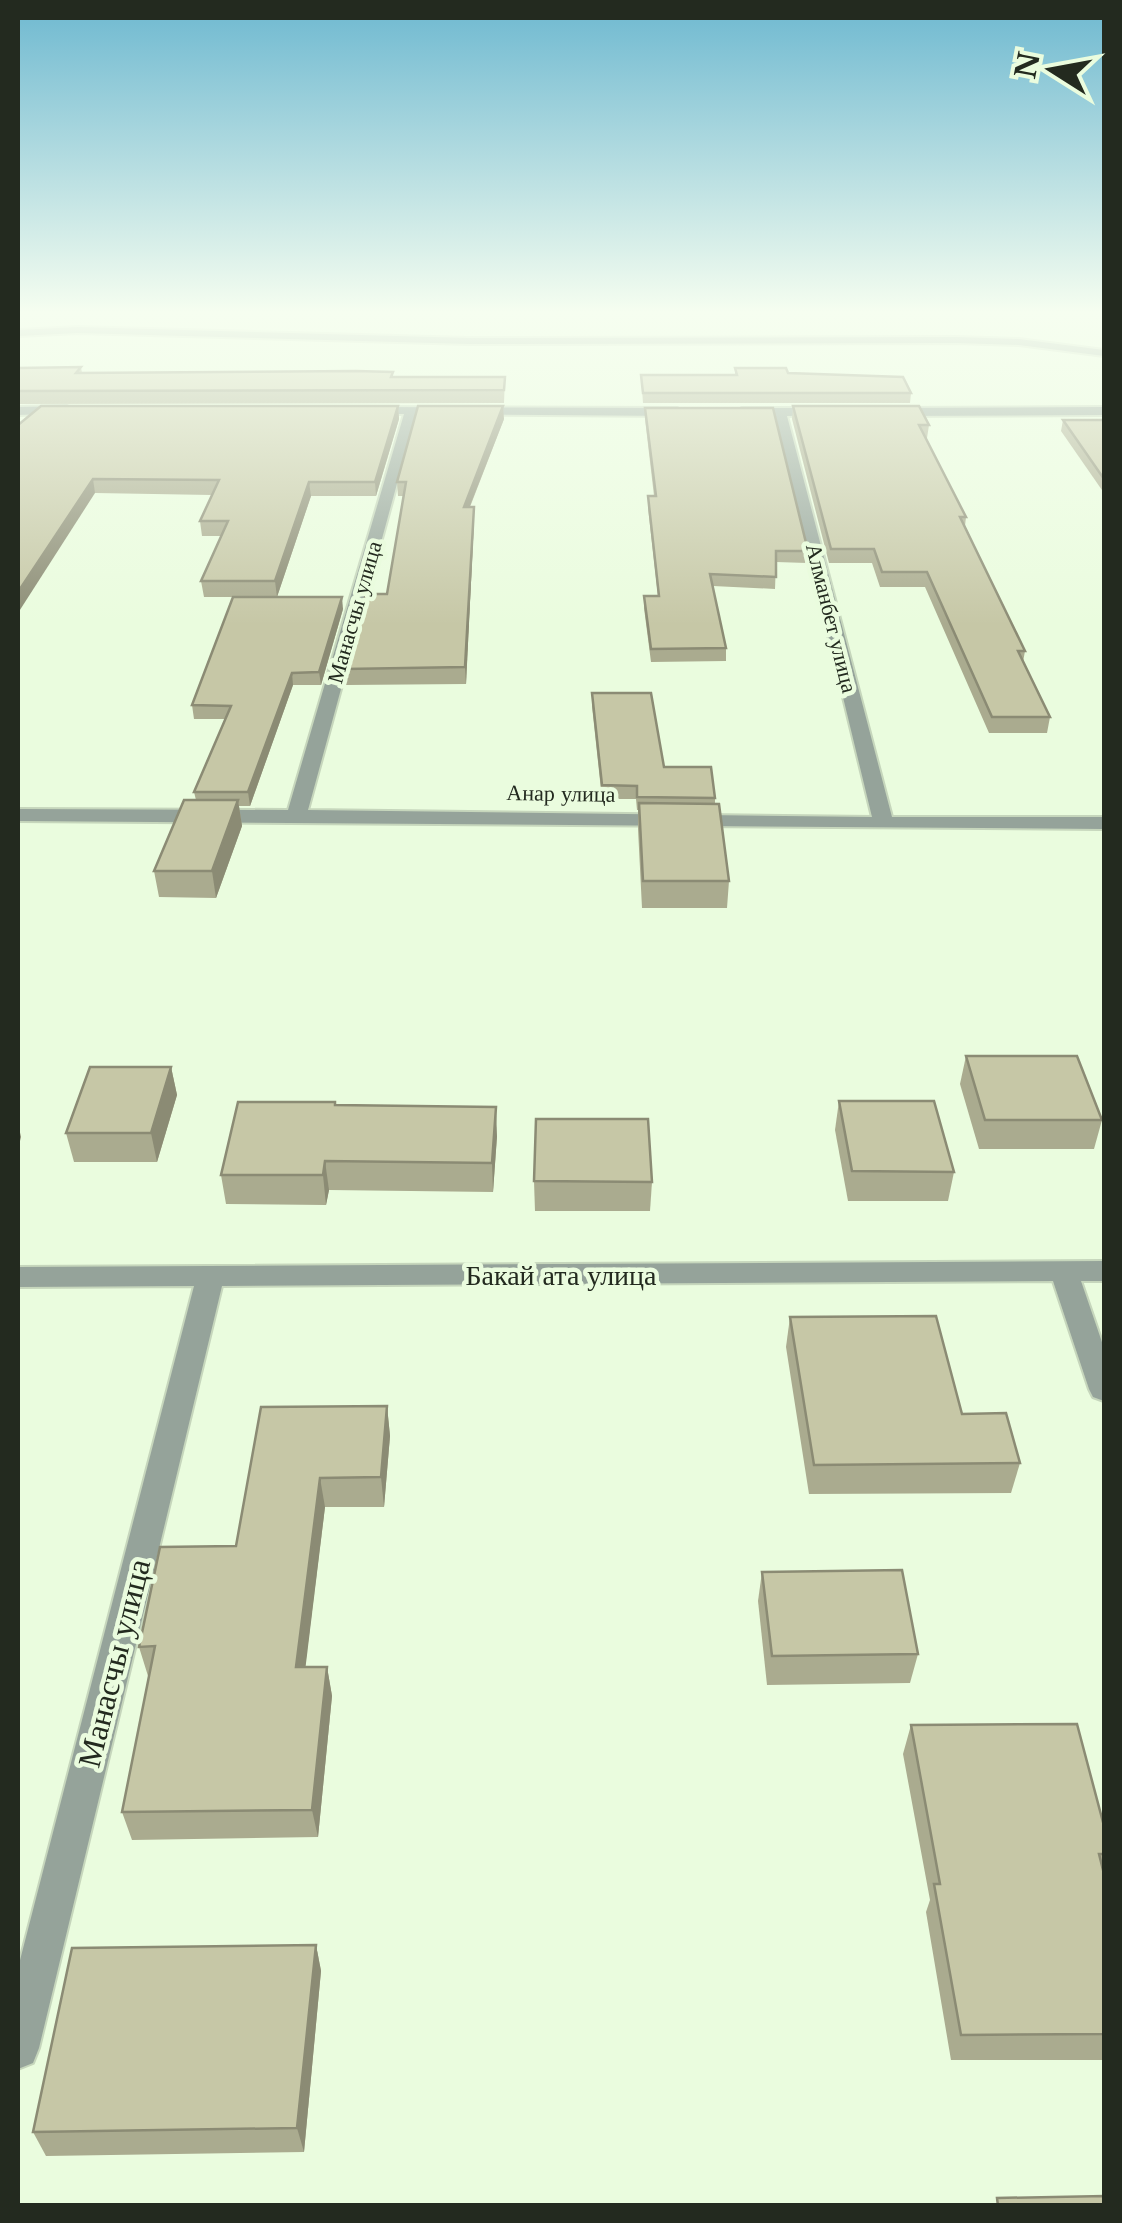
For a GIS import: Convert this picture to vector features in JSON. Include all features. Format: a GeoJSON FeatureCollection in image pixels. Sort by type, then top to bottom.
{"type":"FeatureCollection","features":[{"type":"Feature","properties":{"kind":"street"},"geometry":{"type":"LineString","coordinates":[[28,422],[32,417]]}},
{"type":"Feature","properties":{"kind":"street","name":"Манасчы улица"},"geometry":{"type":"LineString","coordinates":[[297,814],[409,417]]}},
{"type":"Feature","properties":{"kind":"street","name":"Алманбет улица"},"geometry":{"type":"LineString","coordinates":[[781,417],[884,824]]}},
{"type":"Feature","properties":{"kind":"street","name":"Анар улица"},"geometry":{"type":"LineString","coordinates":[[18,815],[297,814],[884,824],[1104,823]]}},
{"type":"Feature","properties":{"kind":"street"},"geometry":{"type":"LineString","coordinates":[[1063,1272],[1104,1389]]}},
{"type":"Feature","properties":{"kind":"street","name":"Бакай ата улица"},"geometry":{"type":"LineString","coordinates":[[18,1277],[1104,1272]]}},
{"type":"Feature","properties":{"kind":"street","name":"Манасчы улица"},"geometry":{"type":"LineString","coordinates":[[18,2048],[210,1277]]}},
{"type":"Feature","properties":{"kind":"building"},"geometry":{"type":"Polygon","coordinates":[[[28,417],[395,417],[375,482],[309,482],[275,581],[201,581],[228,521],[200,521],[219,480],[93,479],[18,592],[18,425],[28,417]]]}},
{"type":"Feature","properties":{"kind":"building"},"geometry":{"type":"Polygon","coordinates":[[[415,417],[499,417],[464,507],[474,507],[465,667],[345,669],[366,594],[387,594],[406,482],[397,482],[415,417]]]}},
{"type":"Feature","properties":{"kind":"building"},"geometry":{"type":"Polygon","coordinates":[[[646,417],[775,417],[808,551],[776,551],[776,577],[710,574],[726,648],[651,649],[644,596],[659,596],[648,496],[656,496],[646,417]]]}},
{"type":"Feature","properties":{"kind":"building"},"geometry":{"type":"Polygon","coordinates":[[[796,417],[925,417],[929,425],[919,425],[966,517],[960,517],[1025,651],[1018,651],[1050,717],[992,717],[927,572],[882,572],[874,549],[831,549],[796,417]]]}},
{"type":"Feature","properties":{"kind":"building"},"geometry":{"type":"Polygon","coordinates":[[[1063,420],[1104,420],[1104,479],[1063,420]]]}},
{"type":"Feature","properties":{"kind":"building"},"geometry":{"type":"Polygon","coordinates":[[[233,597],[342,597],[319,672],[292,673],[248,792],[194,792],[231,706],[192,705],[233,597]]]}},
{"type":"Feature","properties":{"kind":"building"},"geometry":{"type":"Polygon","coordinates":[[[592,693],[651,693],[664,767],[711,767],[715,798],[637,797],[637,786],[602,785],[592,693]]]}},
{"type":"Feature","properties":{"kind":"building"},"geometry":{"type":"Polygon","coordinates":[[[184,800],[238,800],[212,871],[154,871],[184,800]]]}},
{"type":"Feature","properties":{"kind":"building"},"geometry":{"type":"Polygon","coordinates":[[[639,803],[719,804],[729,881],[643,881],[639,803]]]}},
{"type":"Feature","properties":{"kind":"building"},"geometry":{"type":"Polygon","coordinates":[[[966,1056],[1077,1056],[1102,1120],[985,1120],[966,1056]]]}},
{"type":"Feature","properties":{"kind":"building"},"geometry":{"type":"Polygon","coordinates":[[[90,1067],[171,1067],[151,1133],[66,1133],[90,1067]]]}},
{"type":"Feature","properties":{"kind":"building"},"geometry":{"type":"Polygon","coordinates":[[[839,1101],[934,1101],[954,1172],[852,1171],[839,1101]]]}},
{"type":"Feature","properties":{"kind":"building"},"geometry":{"type":"Polygon","coordinates":[[[238,1102],[496,1107],[492,1163],[325,1161],[323,1175],[221,1175],[238,1102]]]}},
{"type":"Feature","properties":{"kind":"building"},"geometry":{"type":"Polygon","coordinates":[[[536,1119],[648,1119],[652,1182],[534,1181],[536,1119]]]}},
{"type":"Feature","properties":{"kind":"building"},"geometry":{"type":"Polygon","coordinates":[[[936,1316],[962,1414],[1006,1413],[1020,1463],[814,1465],[790,1317],[936,1316]]]}},
{"type":"Feature","properties":{"kind":"building"},"geometry":{"type":"Polygon","coordinates":[[[387,1406],[381,1477],[320,1478],[296,1667],[327,1667],[312,1810],[122,1812],[155,1646],[139,1647],[160,1547],[236,1546],[261,1407],[387,1406]]]}},
{"type":"Feature","properties":{"kind":"building"},"geometry":{"type":"Polygon","coordinates":[[[902,1570],[918,1654],[772,1656],[762,1572],[902,1570]]]}},
{"type":"Feature","properties":{"kind":"building"},"geometry":{"type":"Polygon","coordinates":[[[1077,1724],[1104,1826],[1104,1854],[1099,1854],[1104,1874],[1104,2034],[961,2035],[934,1884],[940,1884],[911,1725],[1077,1724]]]}},
{"type":"Feature","properties":{"kind":"building"},"geometry":{"type":"Polygon","coordinates":[[[316,1945],[297,2128],[33,2132],[72,1948],[316,1945]]]}},
{"type":"Feature","properties":{"kind":"building"},"geometry":{"type":"Polygon","coordinates":[[[1104,2196],[1104,2206],[998,2206],[997,2198],[1104,2196]]]}}]}
